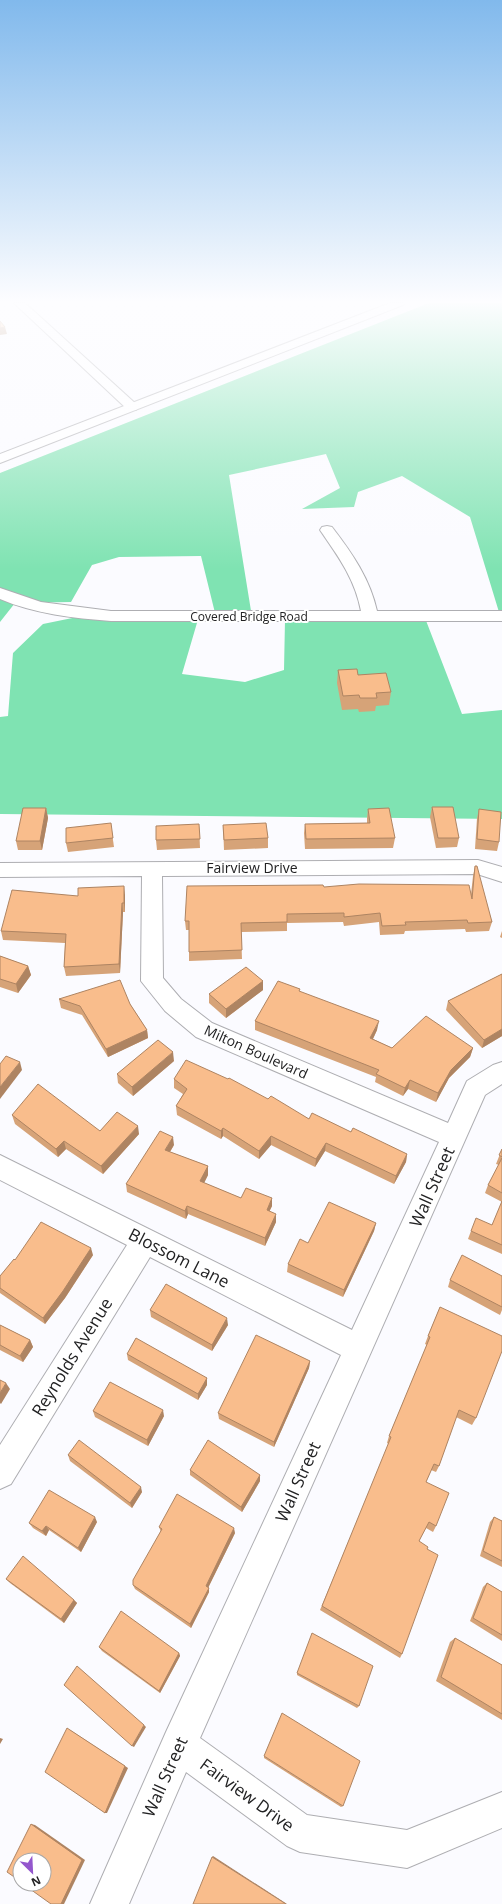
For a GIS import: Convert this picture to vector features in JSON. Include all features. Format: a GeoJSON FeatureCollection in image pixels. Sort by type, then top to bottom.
{"type":"FeatureCollection","features":[{"type":"Feature","properties":{"kind":"street"},"geometry":{"type":"LineString","coordinates":[[116,392],[132,407]]}},
{"type":"Feature","properties":{"kind":"street"},"geometry":{"type":"LineString","coordinates":[[0,459],[171,392]]}},
{"type":"Feature","properties":{"kind":"street"},"geometry":{"type":"LineString","coordinates":[[327,530],[355,569],[366,595],[370,617]]}},
{"type":"Feature","properties":{"kind":"street","name":"Covered Bridge Road"},"geometry":{"type":"LineString","coordinates":[[0,593],[18,600],[54,609],[111,616],[502,616]]}},
{"type":"Feature","properties":{"kind":"street","name":"Fairview Drive"},"geometry":{"type":"LineString","coordinates":[[0,870],[478,867],[502,875]]}},
{"type":"Feature","properties":{"kind":"street","name":"Milton Boulevard"},"geometry":{"type":"LineString","coordinates":[[152,869],[152,981],[173,1005],[204,1030],[454,1137]]}},
{"type":"Feature","properties":{"kind":"street","name":"Wall Street"},"geometry":{"type":"LineString","coordinates":[[109,1904],[179,1745],[476,1088],[502,1072]]}},
{"type":"Feature","properties":{"kind":"street","name":"Blossom Lane"},"geometry":{"type":"LineString","coordinates":[[0,1167],[359,1349]]}},
{"type":"Feature","properties":{"kind":"street","name":"Reynolds Avenue"},"geometry":{"type":"LineString","coordinates":[[0,1473],[145,1240]]}},
{"type":"Feature","properties":{"kind":"street","name":"Fairview Drive"},"geometry":{"type":"LineString","coordinates":[[179,1745],[300,1833],[407,1849],[502,1810]]}},
{"type":"Feature","properties":{"kind":"green space"},"geometry":{"type":"Polygon","coordinates":[[[205,392],[502,392],[502,622],[470,517],[402,476],[358,492],[354,507],[302,509],[340,488],[326,454],[229,475],[252,617],[216,617],[201,556],[119,557],[92,565],[71,602],[15,603],[0,622],[0,473],[205,392]]]}},
{"type":"Feature","properties":{"kind":"green space"},"geometry":{"type":"Polygon","coordinates":[[[87,615],[199,616],[182,674],[245,682],[284,670],[285,620],[425,618],[462,714],[502,710],[502,819],[0,814],[0,717],[8,716],[13,653],[43,624],[87,615]]]}},
{"type":"Feature","properties":{"kind":"building"},"geometry":{"type":"Polygon","coordinates":[[[357,669],[358,675],[386,673],[391,692],[376,693],[377,698],[360,698],[359,695],[343,696],[338,670],[357,669]]]}},
{"type":"Feature","properties":{"kind":"building"},"geometry":{"type":"Polygon","coordinates":[[[432,807],[453,807],[459,838],[438,838],[432,807]]]}},
{"type":"Feature","properties":{"kind":"building"},"geometry":{"type":"Polygon","coordinates":[[[23,808],[46,808],[40,841],[16,841],[23,808]]]}},
{"type":"Feature","properties":{"kind":"building"},"geometry":{"type":"Polygon","coordinates":[[[389,808],[395,838],[306,839],[305,824],[370,823],[368,809],[389,808]]]}},
{"type":"Feature","properties":{"kind":"building"},"geometry":{"type":"Polygon","coordinates":[[[479,809],[501,812],[499,842],[477,839],[479,809]]]}},
{"type":"Feature","properties":{"kind":"building"},"geometry":{"type":"Polygon","coordinates":[[[111,823],[113,838],[66,843],[66,828],[111,823]]]}},
{"type":"Feature","properties":{"kind":"building"},"geometry":{"type":"Polygon","coordinates":[[[266,823],[268,838],[224,840],[223,825],[266,823]]]}},
{"type":"Feature","properties":{"kind":"building"},"geometry":{"type":"Polygon","coordinates":[[[199,824],[200,839],[156,840],[156,826],[199,824]]]}},
{"type":"Feature","properties":{"kind":"building"},"geometry":{"type":"Polygon","coordinates":[[[475,866],[477,866],[492,922],[468,923],[467,920],[405,922],[406,925],[382,926],[380,913],[344,917],[344,913],[287,914],[287,922],[241,923],[242,950],[189,952],[189,921],[185,921],[187,886],[323,885],[324,887],[359,884],[469,885],[472,899],[475,866]]]}},
{"type":"Feature","properties":{"kind":"building"},"geometry":{"type":"Polygon","coordinates":[[[124,886],[119,964],[64,967],[66,934],[1,931],[12,890],[78,896],[78,888],[124,886]]]}},
{"type":"Feature","properties":{"kind":"building"},"geometry":{"type":"Polygon","coordinates":[[[0,956],[28,966],[16,984],[0,979],[0,956]]]}},
{"type":"Feature","properties":{"kind":"building"},"geometry":{"type":"Polygon","coordinates":[[[246,967],[263,981],[226,1009],[209,994],[246,967]]]}},
{"type":"Feature","properties":{"kind":"building"},"geometry":{"type":"Polygon","coordinates":[[[502,974],[502,1029],[484,1040],[448,1001],[502,974]]]}},
{"type":"Feature","properties":{"kind":"building"},"geometry":{"type":"Polygon","coordinates":[[[120,980],[130,1004],[147,1030],[106,1049],[80,1006],[59,999],[120,980]]]}},
{"type":"Feature","properties":{"kind":"building"},"geometry":{"type":"Polygon","coordinates":[[[278,981],[300,989],[299,991],[379,1021],[370,1038],[392,1048],[426,1016],[473,1048],[451,1070],[438,1093],[410,1080],[405,1088],[376,1074],[379,1070],[255,1021],[278,981]]]}},
{"type":"Feature","properties":{"kind":"building"},"geometry":{"type":"Polygon","coordinates":[[[158,1040],[173,1052],[132,1087],[117,1074],[158,1040]]]}},
{"type":"Feature","properties":{"kind":"building"},"geometry":{"type":"Polygon","coordinates":[[[6,1056],[20,1062],[0,1087],[0,1064],[6,1056]]]}},
{"type":"Feature","properties":{"kind":"building"},"geometry":{"type":"Polygon","coordinates":[[[186,1060],[228,1079],[229,1078],[268,1099],[271,1096],[309,1119],[312,1113],[351,1132],[353,1128],[407,1154],[396,1176],[326,1143],[316,1159],[271,1136],[259,1151],[223,1128],[221,1131],[176,1106],[187,1089],[174,1079],[186,1060]]]}},
{"type":"Feature","properties":{"kind":"building"},"geometry":{"type":"Polygon","coordinates":[[[38,1084],[100,1131],[117,1112],[138,1126],[101,1166],[64,1141],[56,1149],[12,1115],[38,1084]]]}},
{"type":"Feature","properties":{"kind":"building"},"geometry":{"type":"Polygon","coordinates":[[[160,1131],[173,1137],[165,1150],[208,1166],[200,1181],[241,1198],[246,1188],[272,1198],[267,1210],[276,1214],[265,1238],[187,1206],[185,1211],[126,1184],[160,1131]]]}},
{"type":"Feature","properties":{"kind":"building"},"geometry":{"type":"Polygon","coordinates":[[[502,1149],[502,1157],[499,1155],[502,1149]]]}},
{"type":"Feature","properties":{"kind":"building"},"geometry":{"type":"Polygon","coordinates":[[[502,1158],[502,1193],[488,1185],[502,1158]]]}},
{"type":"Feature","properties":{"kind":"building"},"geometry":{"type":"Polygon","coordinates":[[[502,1201],[502,1245],[471,1231],[476,1218],[492,1225],[502,1201]]]}},
{"type":"Feature","properties":{"kind":"building"},"geometry":{"type":"Polygon","coordinates":[[[329,1202],[376,1223],[344,1290],[288,1264],[300,1239],[308,1243],[329,1202]]]}},
{"type":"Feature","properties":{"kind":"building"},"geometry":{"type":"Polygon","coordinates":[[[41,1222],[91,1248],[63,1291],[43,1318],[0,1288],[0,1276],[14,1259],[15,1260],[41,1222]]]}},
{"type":"Feature","properties":{"kind":"building"},"geometry":{"type":"Polygon","coordinates":[[[462,1255],[502,1276],[502,1307],[450,1280],[462,1255]]]}},
{"type":"Feature","properties":{"kind":"building"},"geometry":{"type":"Polygon","coordinates":[[[166,1284],[227,1318],[212,1345],[150,1310],[166,1284]]]}},
{"type":"Feature","properties":{"kind":"building"},"geometry":{"type":"Polygon","coordinates":[[[440,1307],[502,1336],[502,1351],[476,1418],[459,1410],[439,1466],[434,1464],[426,1482],[449,1493],[436,1526],[429,1522],[419,1541],[428,1547],[427,1549],[438,1555],[402,1654],[322,1606],[391,1437],[389,1436],[430,1337],[428,1336],[440,1307]]]}},
{"type":"Feature","properties":{"kind":"building"},"geometry":{"type":"Polygon","coordinates":[[[0,1325],[30,1340],[20,1356],[0,1345],[0,1325]]]}},
{"type":"Feature","properties":{"kind":"building"},"geometry":{"type":"Polygon","coordinates":[[[256,1335],[310,1361],[274,1442],[218,1413],[256,1335]]]}},
{"type":"Feature","properties":{"kind":"building"},"geometry":{"type":"Polygon","coordinates":[[[136,1338],[207,1378],[198,1394],[127,1354],[136,1338]]]}},
{"type":"Feature","properties":{"kind":"building"},"geometry":{"type":"Polygon","coordinates":[[[0,1380],[6,1383],[0,1393],[0,1380]]]}},
{"type":"Feature","properties":{"kind":"building"},"geometry":{"type":"Polygon","coordinates":[[[110,1382],[163,1410],[147,1440],[93,1411],[110,1382]]]}},
{"type":"Feature","properties":{"kind":"building"},"geometry":{"type":"Polygon","coordinates":[[[79,1440],[141,1487],[130,1503],[68,1455],[79,1440]]]}},
{"type":"Feature","properties":{"kind":"building"},"geometry":{"type":"Polygon","coordinates":[[[208,1440],[260,1475],[241,1507],[190,1470],[208,1440]]]}},
{"type":"Feature","properties":{"kind":"building"},"geometry":{"type":"Polygon","coordinates":[[[49,1490],[95,1517],[78,1548],[46,1526],[42,1531],[29,1523],[49,1490]]]}},
{"type":"Feature","properties":{"kind":"building"},"geometry":{"type":"Polygon","coordinates":[[[177,1494],[234,1528],[206,1586],[209,1588],[190,1624],[133,1585],[133,1580],[162,1529],[159,1527],[177,1494]]]}},
{"type":"Feature","properties":{"kind":"building"},"geometry":{"type":"Polygon","coordinates":[[[494,1517],[502,1521],[502,1561],[483,1551],[494,1517]]]}},
{"type":"Feature","properties":{"kind":"building"},"geometry":{"type":"Polygon","coordinates":[[[23,1556],[74,1600],[61,1619],[6,1579],[23,1556]]]}},
{"type":"Feature","properties":{"kind":"building"},"geometry":{"type":"Polygon","coordinates":[[[487,1583],[502,1592],[502,1635],[473,1618],[487,1583]]]}},
{"type":"Feature","properties":{"kind":"building"},"geometry":{"type":"Polygon","coordinates":[[[121,1611],[179,1653],[159,1691],[99,1647],[121,1611]]]}},
{"type":"Feature","properties":{"kind":"building"},"geometry":{"type":"Polygon","coordinates":[[[312,1633],[373,1666],[359,1706],[297,1673],[312,1633]]]}},
{"type":"Feature","properties":{"kind":"building"},"geometry":{"type":"Polygon","coordinates":[[[455,1638],[502,1665],[502,1714],[441,1677],[455,1638]]]}},
{"type":"Feature","properties":{"kind":"building"},"geometry":{"type":"Polygon","coordinates":[[[77,1666],[144,1725],[132,1746],[64,1685],[77,1666]]]}},
{"type":"Feature","properties":{"kind":"building"},"geometry":{"type":"Polygon","coordinates":[[[282,1713],[360,1761],[343,1806],[264,1756],[282,1713]]]}},
{"type":"Feature","properties":{"kind":"building"},"geometry":{"type":"Polygon","coordinates":[[[67,1728],[125,1766],[105,1813],[45,1772],[67,1728]]]}},
{"type":"Feature","properties":{"kind":"building"},"geometry":{"type":"Polygon","coordinates":[[[31,1824],[82,1860],[61,1904],[51,1904],[34,1892],[52,1892],[52,1852],[17,1852],[31,1824]]]}},
{"type":"Feature","properties":{"kind":"building"},"geometry":{"type":"Polygon","coordinates":[[[212,1857],[286,1904],[193,1904],[212,1857]]]}},
{"type":"Feature","properties":{"kind":"building"},"geometry":{"type":"Polygon","coordinates":[[[12,1862],[12,1875],[7,1872],[12,1862]]]}}]}
